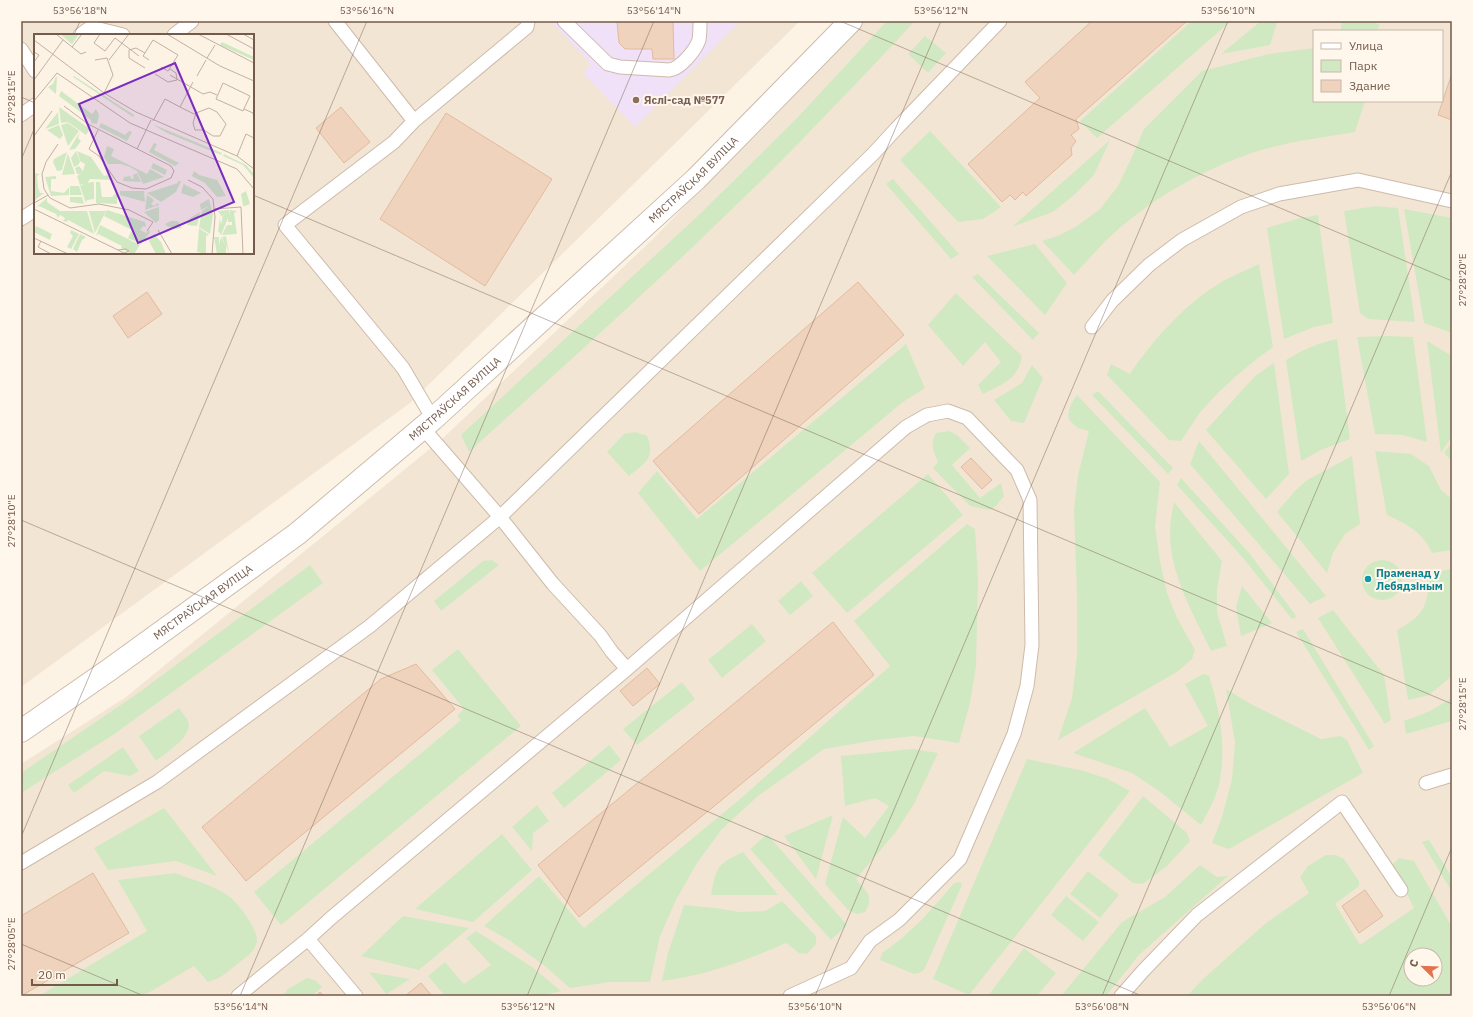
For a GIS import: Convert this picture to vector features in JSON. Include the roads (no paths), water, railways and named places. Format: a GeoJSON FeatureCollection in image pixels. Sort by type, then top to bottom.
{"type":"FeatureCollection","features":[{"type":"Feature","properties":{"kind":"street","name":"МЯСТРАЎСКАЯ ВУЛІЦА"},"geometry":{"type":"LineString","coordinates":[[21,731],[109,670],[297,534],[428,423],[696,179],[851,21]]}},
{"type":"Feature","properties":{"kind":"lane"},"geometry":{"type":"LineString","coordinates":[[175,34],[192,21]]}},
{"type":"Feature","properties":{"kind":"lane"},"geometry":{"type":"LineString","coordinates":[[335,21],[414,121]]}},
{"type":"Feature","properties":{"kind":"lane"},"geometry":{"type":"LineString","coordinates":[[528,21],[527,27],[414,121],[394,142],[286,225],[402,368],[428,423],[500,517],[553,584],[600,635],[612,652],[628,669]]}},
{"type":"Feature","properties":{"kind":"lane"},"geometry":{"type":"LineString","coordinates":[[564,21],[608,64],[620,67],[674,70],[691,55],[699,39],[700,21]]}},
{"type":"Feature","properties":{"kind":"lane"},"geometry":{"type":"LineString","coordinates":[[21,863],[157,782],[370,626],[500,517],[873,154],[1000,21]]}},
{"type":"Feature","properties":{"kind":"lane"},"geometry":{"type":"LineString","coordinates":[[81,34],[91,27],[119,34]]}},
{"type":"Feature","properties":{"kind":"lane"},"geometry":{"type":"LineString","coordinates":[[21,49],[34,68]]}},
{"type":"Feature","properties":{"kind":"lane"},"geometry":{"type":"LineString","coordinates":[[21,115],[34,106]]}},
{"type":"Feature","properties":{"kind":"lane"},"geometry":{"type":"LineString","coordinates":[[1092,327],[1112,301],[1149,265],[1182,240],[1241,207],[1280,194],[1358,180],[1452,201]]}},
{"type":"Feature","properties":{"kind":"lane"},"geometry":{"type":"LineString","coordinates":[[21,219],[34,211]]}},
{"type":"Feature","properties":{"kind":"lane"},"geometry":{"type":"LineString","coordinates":[[238,996],[308,939],[331,918],[628,669],[906,427],[927,415],[948,411],[968,418],[1017,470],[1030,500],[1032,645],[1027,686],[1014,734],[960,859],[900,920],[870,941],[851,968],[790,996]]}},
{"type":"Feature","properties":{"kind":"lane"},"geometry":{"type":"LineString","coordinates":[[1426,783],[1452,776]]}},
{"type":"Feature","properties":{"kind":"lane"},"geometry":{"type":"LineString","coordinates":[[1121,996],[1197,915],[1342,802],[1401,890]]}},
{"type":"Feature","properties":{"kind":"lane"},"geometry":{"type":"LineString","coordinates":[[308,939],[356,996]]}},
{"type":"Feature","properties":{"kind":"place","name":"Яслі-сад №577"},"geometry":{"type":"Point","coordinates":[636,100]}},
{"type":"Feature","properties":{"kind":"place","name":"Праменад у Лебядзіным"},"geometry":{"type":"Point","coordinates":[1368,579]}}]}
